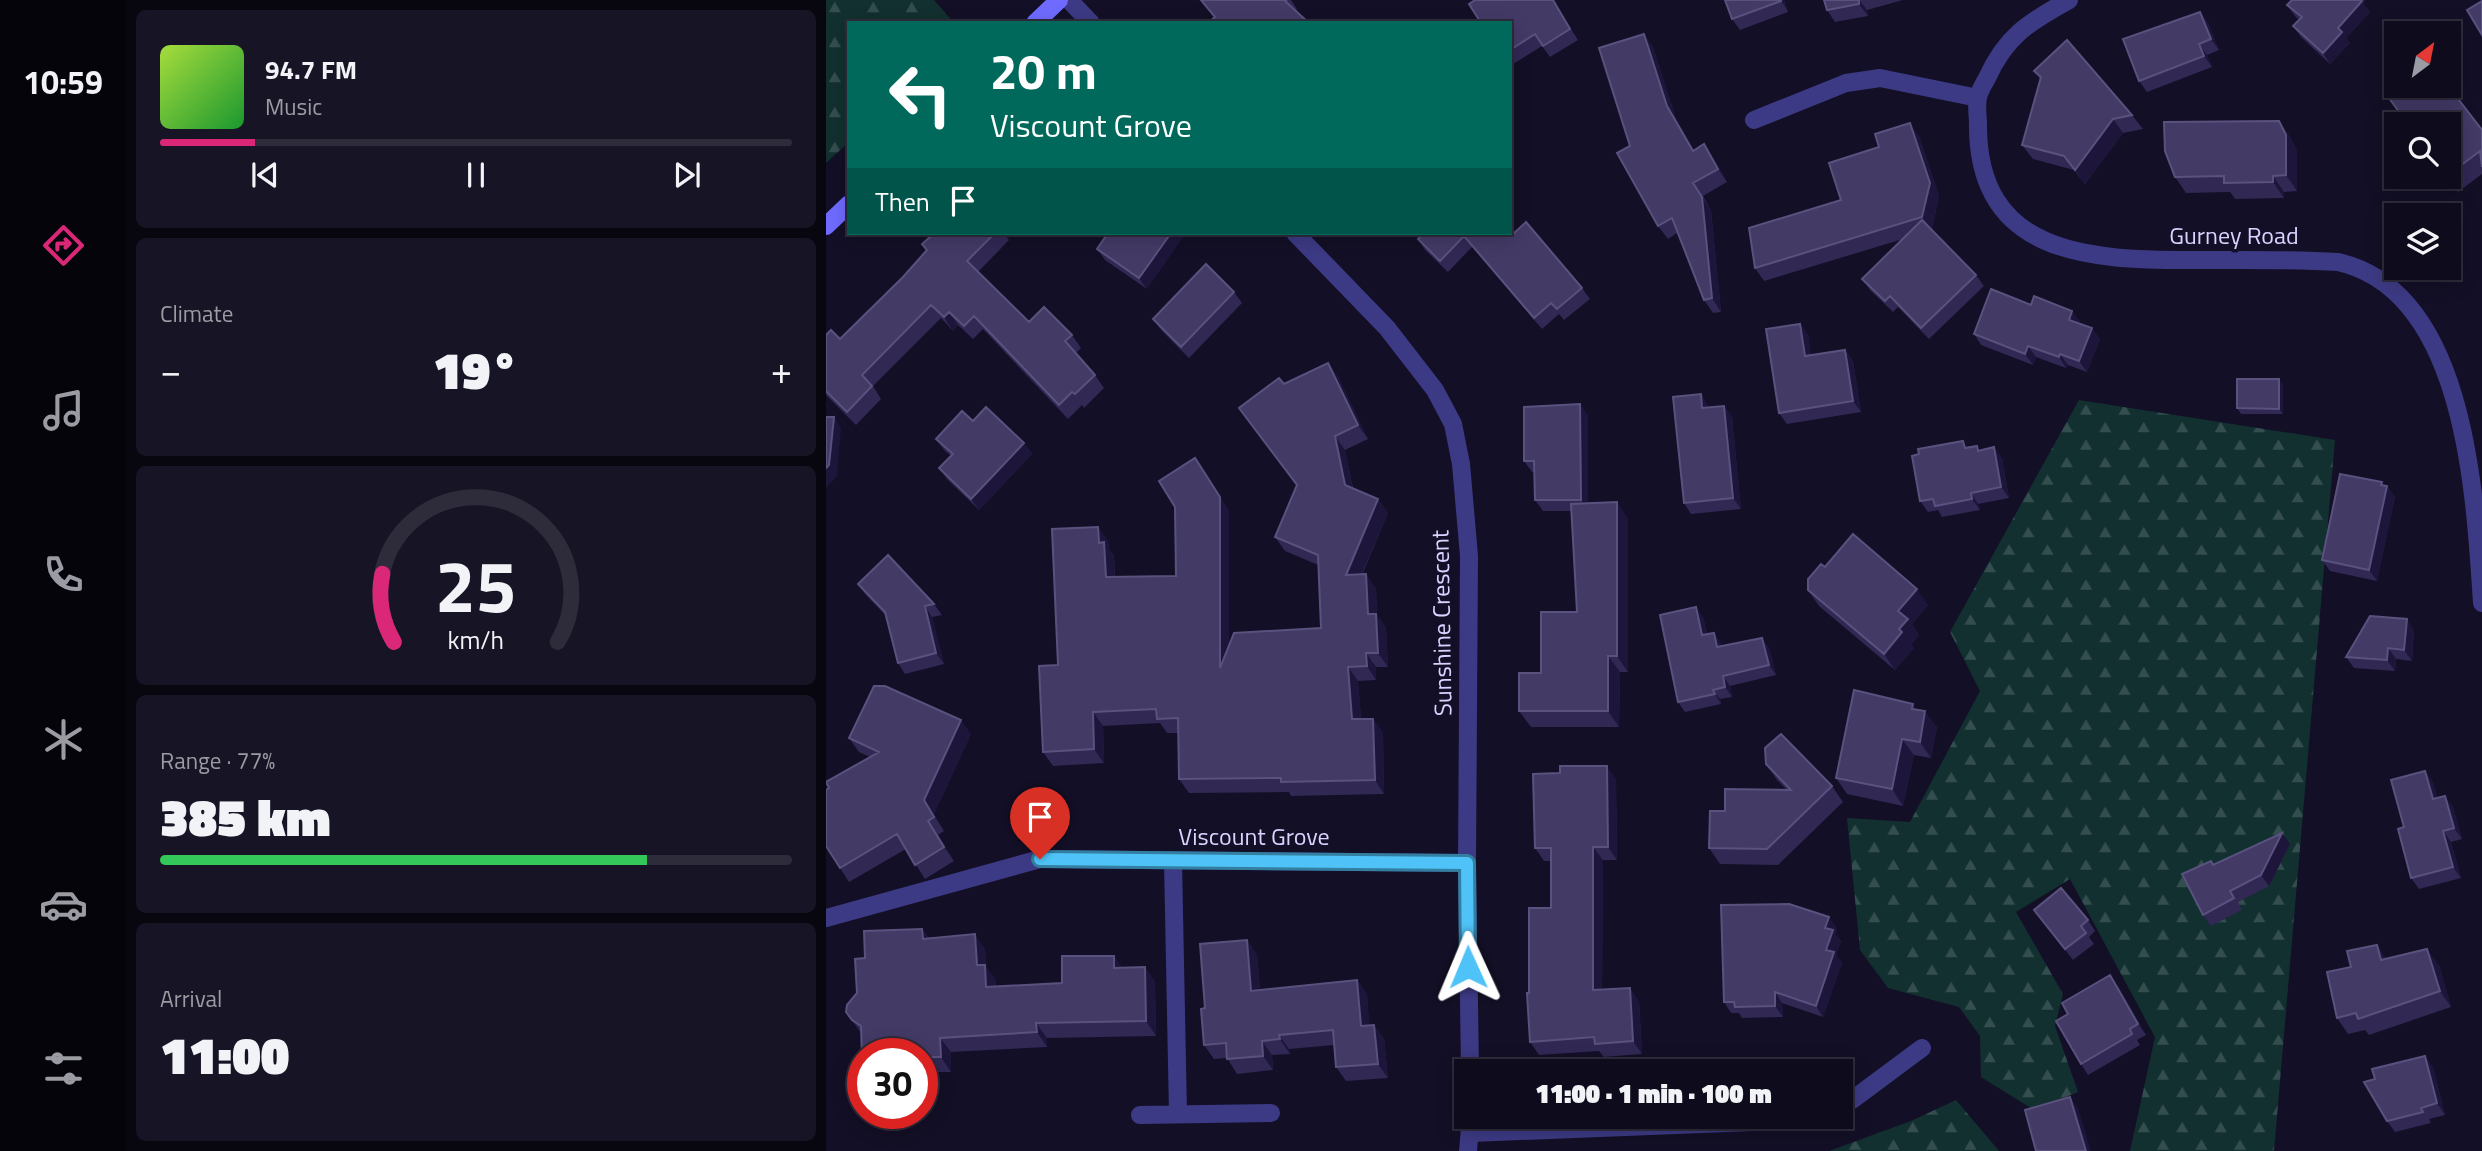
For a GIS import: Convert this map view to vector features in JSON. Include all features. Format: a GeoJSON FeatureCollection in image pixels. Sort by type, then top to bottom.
{"type":"FeatureCollection","features":[{"type":"Feature","properties":{"kind":"street"},"geometry":{"type":"LineString","coordinates":[[1037,21],[1059,0]]}},
{"type":"Feature","properties":{"kind":"street"},"geometry":{"type":"LineString","coordinates":[[1069,0],[1089,21]]}},
{"type":"Feature","properties":{"kind":"street","name":"Gurney Road"},"geometry":{"type":"LineString","coordinates":[[2069,0],[2039,16],[2010,40],[1998,55],[1978,98],[1978,135],[1984,176],[1996,201],[2015,223],[2038,239],[2065,249],[2104,257],[2144,260],[2338,262],[2367,271],[2392,288],[2423,327],[2451,384],[2467,454],[2477,530],[2482,603]]}},
{"type":"Feature","properties":{"kind":"street"},"geometry":{"type":"LineString","coordinates":[[1754,120],[1846,83],[1880,78],[1978,98]]}},
{"type":"Feature","properties":{"kind":"street"},"geometry":{"type":"LineString","coordinates":[[826,226],[847,206]]}},
{"type":"Feature","properties":{"kind":"street","name":"Sunshine Crescent"},"geometry":{"type":"LineString","coordinates":[[1297,235],[1387,328],[1435,390],[1453,424],[1461,464],[1469,556],[1467,863],[1470,1059]]}},
{"type":"Feature","properties":{"kind":"street","name":"Viscount Grove"},"geometry":{"type":"LineString","coordinates":[[826,918],[1040,859],[1467,863]]}},
{"type":"Feature","properties":{"kind":"street"},"geometry":{"type":"LineString","coordinates":[[1173,861],[1178,1114]]}},
{"type":"Feature","properties":{"kind":"street"},"geometry":{"type":"LineString","coordinates":[[1853,1099],[1922,1048]]}},
{"type":"Feature","properties":{"kind":"street"},"geometry":{"type":"LineString","coordinates":[[1140,1115],[1271,1113]]}},
{"type":"Feature","properties":{"kind":"street"},"geometry":{"type":"LineString","coordinates":[[1468,1151],[1471,1129]]}},
{"type":"Feature","properties":{"kind":"green space"},"geometry":{"type":"Polygon","coordinates":[[[826,0],[934,0],[952,21],[847,21],[847,144],[826,163],[826,0]]]}},
{"type":"Feature","properties":{"kind":"green space"},"geometry":{"type":"Polygon","coordinates":[[[2079,400],[2335,440],[2274,1151],[2130,1151],[2155,1037],[2070,879],[2016,912],[2063,994],[2055,1026],[2078,1092],[2034,1110],[1981,1077],[1980,1036],[1959,1007],[1888,988],[1860,950],[1847,818],[1910,822],[1980,691],[1950,632],[2079,400]]]}},
{"type":"Feature","properties":{"kind":"green space"},"geometry":{"type":"Polygon","coordinates":[[[1956,1100],[1999,1151],[1829,1151],[1911,1121],[1956,1100]]]}},
{"type":"Feature","properties":{"kind":"building"},"geometry":{"type":"Polygon","coordinates":[[[1201,0],[1287,0],[1285,1],[1307,21],[1210,21],[1215,17],[1201,0]]]}},
{"type":"Feature","properties":{"kind":"building"},"geometry":{"type":"Polygon","coordinates":[[[1475,0],[1553,0],[1570,29],[1543,46],[1535,34],[1512,49],[1512,21],[1480,21],[1469,4],[1475,0]]]}},
{"type":"Feature","properties":{"kind":"building"},"geometry":{"type":"Polygon","coordinates":[[[1725,0],[1781,0],[1781,1],[1732,19],[1725,0]]]}},
{"type":"Feature","properties":{"kind":"building"},"geometry":{"type":"Polygon","coordinates":[[[1824,0],[1859,0],[1859,4],[1827,10],[1824,0]]]}},
{"type":"Feature","properties":{"kind":"building"},"geometry":{"type":"Polygon","coordinates":[[[2292,0],[2362,1],[2338,28],[2342,32],[2323,53],[2293,26],[2302,17],[2287,5],[2292,0]]]}},
{"type":"Feature","properties":{"kind":"building"},"geometry":{"type":"Polygon","coordinates":[[[2482,1],[2482,35],[2467,10],[2482,1]]]}},
{"type":"Feature","properties":{"kind":"building"},"geometry":{"type":"Polygon","coordinates":[[[2200,12],[2211,39],[2199,44],[2204,56],[2139,81],[2123,39],[2200,12]]]}},
{"type":"Feature","properties":{"kind":"building"},"geometry":{"type":"Polygon","coordinates":[[[1644,34],[1667,106],[1693,151],[1704,144],[1718,169],[1693,183],[1702,197],[1712,298],[1704,300],[1672,218],[1658,226],[1617,153],[1630,146],[1599,48],[1644,34]]]}},
{"type":"Feature","properties":{"kind":"building"},"geometry":{"type":"Polygon","coordinates":[[[2067,40],[2132,115],[2113,119],[2075,170],[2064,156],[2022,145],[2041,77],[2034,71],[2067,40]]]}},
{"type":"Feature","properties":{"kind":"building"},"geometry":{"type":"Polygon","coordinates":[[[2389,98],[2457,98],[2482,130],[2482,167],[2480,151],[2461,165],[2461,112],[2399,112],[2389,98]]]}},
{"type":"Feature","properties":{"kind":"building"},"geometry":{"type":"Polygon","coordinates":[[[2279,121],[2286,135],[2286,175],[2273,176],[2273,182],[2224,183],[2224,176],[2175,177],[2165,151],[2164,122],[2279,121]]]}},
{"type":"Feature","properties":{"kind":"building"},"geometry":{"type":"Polygon","coordinates":[[[1910,123],[1930,183],[1922,217],[1755,268],[1749,228],[1841,200],[1829,163],[1879,147],[1875,134],[1910,123]]]}},
{"type":"Feature","properties":{"kind":"building"},"geometry":{"type":"Polygon","coordinates":[[[1922,220],[1976,275],[1921,328],[1890,296],[1885,301],[1862,279],[1922,220]]]}},
{"type":"Feature","properties":{"kind":"building"},"geometry":{"type":"Polygon","coordinates":[[[1526,222],[1582,288],[1557,309],[1551,303],[1534,318],[1464,236],[1440,261],[1418,239],[1422,235],[1513,234],[1526,222]]]}},
{"type":"Feature","properties":{"kind":"building"},"geometry":{"type":"Polygon","coordinates":[[[928,235],[993,235],[967,261],[1029,322],[1044,307],[1072,335],[1065,341],[1095,375],[1059,405],[974,316],[964,326],[949,312],[944,317],[931,305],[862,375],[872,386],[847,412],[826,391],[826,335],[831,330],[840,339],[927,250],[922,244],[930,237],[928,235]]]}},
{"type":"Feature","properties":{"kind":"building"},"geometry":{"type":"Polygon","coordinates":[[[1107,235],[1170,235],[1139,278],[1097,249],[1107,235]]]}},
{"type":"Feature","properties":{"kind":"building"},"geometry":{"type":"Polygon","coordinates":[[[1206,264],[1234,292],[1181,347],[1153,319],[1206,264]]]}},
{"type":"Feature","properties":{"kind":"building"},"geometry":{"type":"Polygon","coordinates":[[[1991,289],[2031,305],[2034,296],[2072,311],[2069,320],[2092,328],[2079,361],[2028,346],[2025,354],[1974,334],[1991,289]]]}},
{"type":"Feature","properties":{"kind":"building"},"geometry":{"type":"Polygon","coordinates":[[[1800,324],[1805,356],[1845,350],[1853,401],[1779,413],[1766,329],[1800,324]]]}},
{"type":"Feature","properties":{"kind":"building"},"geometry":{"type":"Polygon","coordinates":[[[1328,363],[1358,425],[1335,436],[1345,485],[1378,499],[1346,575],[1366,574],[1368,614],[1376,614],[1378,653],[1366,653],[1367,666],[1348,667],[1352,719],[1373,719],[1375,780],[1281,782],[1281,778],[1179,779],[1178,718],[1157,719],[1156,709],[1093,712],[1094,749],[1043,752],[1039,666],[1058,665],[1052,529],[1098,527],[1099,543],[1104,542],[1106,577],[1176,576],[1175,507],[1159,481],[1195,458],[1220,497],[1220,668],[1234,633],[1321,628],[1318,555],[1275,537],[1297,485],[1239,408],[1279,378],[1284,384],[1328,363]]]}},
{"type":"Feature","properties":{"kind":"building"},"geometry":{"type":"Polygon","coordinates":[[[2237,379],[2279,379],[2279,409],[2237,408],[2237,379]]]}},
{"type":"Feature","properties":{"kind":"building"},"geometry":{"type":"Polygon","coordinates":[[[1701,394],[1702,408],[1724,406],[1733,498],[1684,503],[1673,397],[1701,394]]]}},
{"type":"Feature","properties":{"kind":"building"},"geometry":{"type":"Polygon","coordinates":[[[1580,404],[1581,500],[1535,500],[1534,461],[1524,461],[1524,407],[1580,404]]]}},
{"type":"Feature","properties":{"kind":"building"},"geometry":{"type":"Polygon","coordinates":[[[986,407],[1024,443],[971,499],[939,468],[953,454],[936,439],[962,411],[973,421],[986,407]]]}},
{"type":"Feature","properties":{"kind":"building"},"geometry":{"type":"Polygon","coordinates":[[[826,417],[834,417],[829,465],[826,468],[826,417]]]}},
{"type":"Feature","properties":{"kind":"building"},"geometry":{"type":"Polygon","coordinates":[[[1963,441],[1965,448],[1977,446],[1978,451],[1994,447],[2001,487],[1971,493],[1972,499],[1935,506],[1933,499],[1920,501],[1912,456],[1919,454],[1918,449],[1963,441]]]}},
{"type":"Feature","properties":{"kind":"building"},"geometry":{"type":"Polygon","coordinates":[[[2340,474],[2382,482],[2381,485],[2387,486],[2369,570],[2322,560],[2340,474]]]}},
{"type":"Feature","properties":{"kind":"building"},"geometry":{"type":"Polygon","coordinates":[[[1617,502],[1617,656],[1608,656],[1608,711],[1519,711],[1519,673],[1541,673],[1541,612],[1577,612],[1571,504],[1617,502]]]}},
{"type":"Feature","properties":{"kind":"building"},"geometry":{"type":"Polygon","coordinates":[[[1853,534],[1917,589],[1898,611],[1908,619],[1899,629],[1902,632],[1884,654],[1808,590],[1808,579],[1821,564],[1825,567],[1853,534]]]}},
{"type":"Feature","properties":{"kind":"building"},"geometry":{"type":"Polygon","coordinates":[[[888,555],[934,604],[925,606],[936,653],[898,663],[885,612],[858,584],[888,555]]]}},
{"type":"Feature","properties":{"kind":"building"},"geometry":{"type":"Polygon","coordinates":[[[1696,607],[1702,635],[1714,633],[1717,647],[1762,638],[1769,665],[1723,676],[1725,687],[1713,690],[1715,694],[1678,702],[1660,615],[1696,607]]]}},
{"type":"Feature","properties":{"kind":"building"},"geometry":{"type":"Polygon","coordinates":[[[2370,616],[2407,619],[2404,650],[2388,648],[2387,660],[2346,657],[2370,616]]]}},
{"type":"Feature","properties":{"kind":"building"},"geometry":{"type":"Polygon","coordinates":[[[874,686],[885,686],[961,720],[924,800],[934,817],[928,821],[944,847],[915,865],[897,834],[840,868],[826,846],[826,790],[829,788],[826,782],[879,752],[849,738],[874,686]]]}},
{"type":"Feature","properties":{"kind":"building"},"geometry":{"type":"Polygon","coordinates":[[[1854,690],[1913,704],[1912,709],[1925,711],[1920,742],[1902,739],[1892,789],[1836,778],[1854,690]]]}},
{"type":"Feature","properties":{"kind":"building"},"geometry":{"type":"Polygon","coordinates":[[[1781,734],[1832,786],[1767,849],[1709,848],[1710,811],[1725,811],[1725,789],[1791,790],[1766,764],[1765,748],[1781,734]]]}},
{"type":"Feature","properties":{"kind":"building"},"geometry":{"type":"Polygon","coordinates":[[[1560,766],[1607,766],[1608,847],[1593,847],[1593,990],[1630,988],[1633,1041],[1595,1044],[1594,1037],[1530,1042],[1527,993],[1529,908],[1551,908],[1551,848],[1535,848],[1533,774],[1560,773],[1560,766]]]}},
{"type":"Feature","properties":{"kind":"building"},"geometry":{"type":"Polygon","coordinates":[[[2425,771],[2433,799],[2445,796],[2454,828],[2443,831],[2453,867],[2411,878],[2398,829],[2404,827],[2391,780],[2425,771]]]}},
{"type":"Feature","properties":{"kind":"building"},"geometry":{"type":"Polygon","coordinates":[[[2282,833],[2261,875],[2230,891],[2234,898],[2203,915],[2182,874],[2211,861],[2213,865],[2282,833]]]}},
{"type":"Feature","properties":{"kind":"building"},"geometry":{"type":"Polygon","coordinates":[[[2061,888],[2088,920],[2081,926],[2086,933],[2065,949],[2034,910],[2061,888]]]}},
{"type":"Feature","properties":{"kind":"building"},"geometry":{"type":"Polygon","coordinates":[[[1789,904],[1829,917],[1825,928],[1833,930],[1826,950],[1834,952],[1816,1006],[1775,992],[1775,1006],[1735,1007],[1734,1002],[1724,1002],[1721,905],[1789,904]]]}},
{"type":"Feature","properties":{"kind":"building"},"geometry":{"type":"Polygon","coordinates":[[[922,929],[923,939],[975,934],[977,965],[985,965],[986,987],[1062,983],[1062,956],[1114,956],[1114,968],[1145,967],[1146,1021],[1036,1023],[1037,1032],[940,1038],[941,1057],[938,1057],[938,1038],[861,1038],[861,1026],[846,1012],[847,1005],[857,993],[855,959],[865,958],[864,931],[922,929]]]}},
{"type":"Feature","properties":{"kind":"building"},"geometry":{"type":"Polygon","coordinates":[[[1247,940],[1251,991],[1357,980],[1361,1026],[1374,1025],[1378,1064],[1336,1067],[1333,1030],[1279,1035],[1280,1039],[1262,1041],[1263,1056],[1227,1059],[1226,1043],[1204,1045],[1201,1009],[1205,1008],[1200,944],[1247,940]]]}},
{"type":"Feature","properties":{"kind":"building"},"geometry":{"type":"Polygon","coordinates":[[[2377,945],[2381,960],[2427,949],[2440,991],[2358,1019],[2356,1013],[2337,1018],[2327,972],[2351,967],[2347,951],[2377,945]]]}},
{"type":"Feature","properties":{"kind":"building"},"geometry":{"type":"Polygon","coordinates":[[[2110,975],[2138,1024],[2130,1029],[2132,1034],[2081,1064],[2056,1021],[2068,1014],[2062,1003],[2110,975]]]}},
{"type":"Feature","properties":{"kind":"building"},"geometry":{"type":"Polygon","coordinates":[[[2425,1056],[2437,1103],[2421,1108],[2423,1112],[2387,1121],[2364,1082],[2375,1079],[2372,1069],[2425,1056]]]}},
{"type":"Feature","properties":{"kind":"building"},"geometry":{"type":"Polygon","coordinates":[[[2070,1097],[2086,1151],[2036,1151],[2025,1110],[2070,1097]]]}},
{"type":"Feature","properties":{"kind":"route"},"geometry":{"type":"LineString","coordinates":[[1040,859],[1467,863],[1468,967]]}}]}
